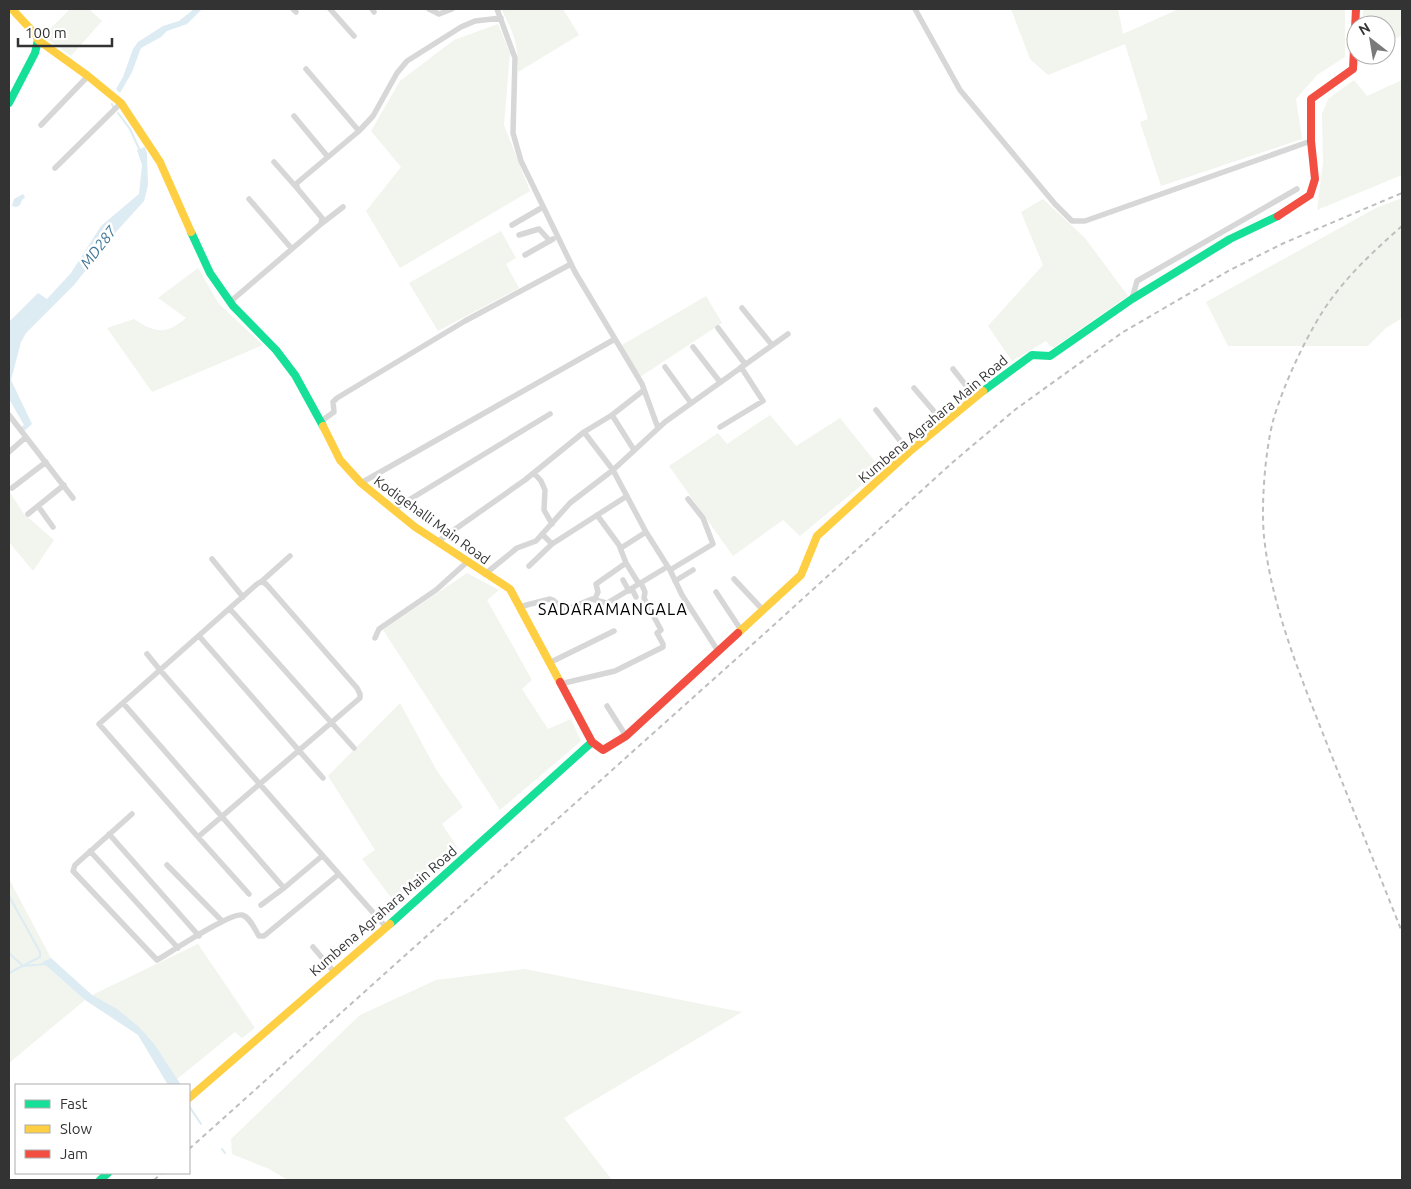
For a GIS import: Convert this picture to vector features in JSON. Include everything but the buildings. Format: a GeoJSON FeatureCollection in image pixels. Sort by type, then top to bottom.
{"type":"FeatureCollection","features":[{"type":"Feature","properties":{"kind":"street","name":"Kodigehalli Main Road"},"geometry":{"type":"LineString","coordinates":[[12,9],[38,40],[122,103],[160,162],[210,273],[230,302],[276,350],[295,374],[340,460],[361,483],[437,542],[510,589],[592,742]]}},
{"type":"Feature","properties":{"kind":"street"},"geometry":{"type":"LineString","coordinates":[[18,9],[22,20]]}},
{"type":"Feature","properties":{"kind":"street"},"geometry":{"type":"LineString","coordinates":[[330,9],[354,36]]}},
{"type":"Feature","properties":{"kind":"street"},"geometry":{"type":"LineString","coordinates":[[429,9],[440,14],[452,9]]}},
{"type":"Feature","properties":{"kind":"street"},"geometry":{"type":"LineString","coordinates":[[497,9],[515,58],[513,133],[521,161],[571,264],[644,390],[658,428]]}},
{"type":"Feature","properties":{"kind":"street"},"geometry":{"type":"LineString","coordinates":[[915,9],[960,90],[1055,204],[1072,221],[1084,221],[1311,141]]}},
{"type":"Feature","properties":{"kind":"street","name":"Kumbena Agrahara Main Road"},"geometry":{"type":"LineString","coordinates":[[190,1097],[334,972],[592,742],[604,750],[626,736],[802,575],[817,536],[909,452],[975,397],[1032,355],[1050,356],[1132,299],[1230,239],[1283,214],[1310,195],[1315,179],[1311,141],[1311,100],[1353,69],[1356,9]]}},
{"type":"Feature","properties":{"kind":"street"},"geometry":{"type":"LineString","coordinates":[[296,188],[300,180],[359,131],[373,116],[396,73],[407,62],[461,27],[475,22],[500,18]]}},
{"type":"Feature","properties":{"kind":"street"},"geometry":{"type":"LineString","coordinates":[[10,99],[35,53],[38,40]]}},
{"type":"Feature","properties":{"kind":"street"},"geometry":{"type":"LineString","coordinates":[[306,69],[359,131]]}},
{"type":"Feature","properties":{"kind":"street"},"geometry":{"type":"LineString","coordinates":[[41,125],[88,76]]}},
{"type":"Feature","properties":{"kind":"street"},"geometry":{"type":"LineString","coordinates":[[55,168],[122,103]]}},
{"type":"Feature","properties":{"kind":"street"},"geometry":{"type":"LineString","coordinates":[[294,116],[328,157]]}},
{"type":"Feature","properties":{"kind":"street"},"geometry":{"type":"LineString","coordinates":[[274,162],[322,218],[321,224]]}},
{"type":"Feature","properties":{"kind":"street"},"geometry":{"type":"LineString","coordinates":[[1132,299],[1137,281],[1297,189]]}},
{"type":"Feature","properties":{"kind":"street"},"geometry":{"type":"LineString","coordinates":[[249,199],[292,249]]}},
{"type":"Feature","properties":{"kind":"street"},"geometry":{"type":"LineString","coordinates":[[230,302],[343,207]]}},
{"type":"Feature","properties":{"kind":"street"},"geometry":{"type":"LineString","coordinates":[[512,225],[543,207]]}},
{"type":"Feature","properties":{"kind":"street"},"geometry":{"type":"LineString","coordinates":[[519,235],[539,229],[550,241]]}},
{"type":"Feature","properties":{"kind":"street"},"geometry":{"type":"LineString","coordinates":[[525,255],[557,237]]}},
{"type":"Feature","properties":{"kind":"street"},"geometry":{"type":"LineString","coordinates":[[320,422],[334,412],[333,402],[337,398],[465,321],[571,264]]}},
{"type":"Feature","properties":{"kind":"street"},"geometry":{"type":"LineString","coordinates":[[742,308],[772,345]]}},
{"type":"Feature","properties":{"kind":"street"},"geometry":{"type":"LineString","coordinates":[[718,328],[763,401],[720,427]]}},
{"type":"Feature","properties":{"kind":"street"},"geometry":{"type":"LineString","coordinates":[[485,574],[517,548],[536,541],[570,503],[613,470],[658,428],[788,334]]}},
{"type":"Feature","properties":{"kind":"street"},"geometry":{"type":"LineString","coordinates":[[361,483],[615,339]]}},
{"type":"Feature","properties":{"kind":"street"},"geometry":{"type":"LineString","coordinates":[[692,347],[720,382]]}},
{"type":"Feature","properties":{"kind":"street"},"geometry":{"type":"LineString","coordinates":[[665,367],[691,403]]}},
{"type":"Feature","properties":{"kind":"street"},"geometry":{"type":"LineString","coordinates":[[953,368],[975,397]]}},
{"type":"Feature","properties":{"kind":"street"},"geometry":{"type":"LineString","coordinates":[[914,388],[944,424]]}},
{"type":"Feature","properties":{"kind":"street"},"geometry":{"type":"LineString","coordinates":[[437,542],[534,473],[584,432],[612,415],[644,390]]}},
{"type":"Feature","properties":{"kind":"street"},"geometry":{"type":"LineString","coordinates":[[876,410],[909,452]]}},
{"type":"Feature","properties":{"kind":"street"},"geometry":{"type":"LineString","coordinates":[[394,509],[550,414]]}},
{"type":"Feature","properties":{"kind":"street"},"geometry":{"type":"LineString","coordinates":[[9,415],[74,498]]}},
{"type":"Feature","properties":{"kind":"street"},"geometry":{"type":"LineString","coordinates":[[612,415],[634,450]]}},
{"type":"Feature","properties":{"kind":"street"},"geometry":{"type":"LineString","coordinates":[[584,432],[613,470],[646,532],[700,625],[718,651]]}},
{"type":"Feature","properties":{"kind":"street"},"geometry":{"type":"LineString","coordinates":[[9,452],[26,437]]}},
{"type":"Feature","properties":{"kind":"street"},"geometry":{"type":"LineString","coordinates":[[12,488],[46,462]]}},
{"type":"Feature","properties":{"kind":"street"},"geometry":{"type":"LineString","coordinates":[[534,473],[541,481],[545,490],[544,510],[552,524]]}},
{"type":"Feature","properties":{"kind":"street"},"geometry":{"type":"LineString","coordinates":[[28,514],[64,486]]}},
{"type":"Feature","properties":{"kind":"street"},"geometry":{"type":"LineString","coordinates":[[528,566],[552,544],[627,496]]}},
{"type":"Feature","properties":{"kind":"street"},"geometry":{"type":"LineString","coordinates":[[519,607],[550,599],[565,610],[595,599],[606,603],[713,544],[703,518],[688,499]]}},
{"type":"Feature","properties":{"kind":"street"},"geometry":{"type":"LineString","coordinates":[[38,506],[53,527]]}},
{"type":"Feature","properties":{"kind":"street"},"geometry":{"type":"LineString","coordinates":[[560,684],[615,671],[663,647],[657,633],[661,630],[644,598],[645,592],[626,563],[621,548],[597,515]]}},
{"type":"Feature","properties":{"kind":"street"},"geometry":{"type":"LineString","coordinates":[[621,548],[646,532]]}},
{"type":"Feature","properties":{"kind":"street"},"geometry":{"type":"LineString","coordinates":[[542,534],[552,544]]}},
{"type":"Feature","properties":{"kind":"street"},"geometry":{"type":"LineString","coordinates":[[249,894],[99,724],[290,556]]}},
{"type":"Feature","properties":{"kind":"street"},"geometry":{"type":"LineString","coordinates":[[212,559],[243,597]]}},
{"type":"Feature","properties":{"kind":"street"},"geometry":{"type":"LineString","coordinates":[[375,638],[379,629],[436,590],[467,562]]}},
{"type":"Feature","properties":{"kind":"street"},"geometry":{"type":"LineString","coordinates":[[595,599],[598,592],[596,584],[626,563]]}},
{"type":"Feature","properties":{"kind":"street"},"geometry":{"type":"LineString","coordinates":[[675,581],[693,570]]}},
{"type":"Feature","properties":{"kind":"street"},"geometry":{"type":"LineString","coordinates":[[734,578],[763,610]]}},
{"type":"Feature","properties":{"kind":"street"},"geometry":{"type":"LineString","coordinates":[[623,580],[636,597]]}},
{"type":"Feature","properties":{"kind":"street"},"geometry":{"type":"LineString","coordinates":[[198,836],[360,698],[360,694],[262,582]]}},
{"type":"Feature","properties":{"kind":"street"},"geometry":{"type":"LineString","coordinates":[[716,592],[741,630]]}},
{"type":"Feature","properties":{"kind":"street"},"geometry":{"type":"LineString","coordinates":[[230,609],[354,748]]}},
{"type":"Feature","properties":{"kind":"street"},"geometry":{"type":"LineString","coordinates":[[549,663],[614,632]]}},
{"type":"Feature","properties":{"kind":"street"},"geometry":{"type":"LineString","coordinates":[[199,636],[323,778]]}},
{"type":"Feature","properties":{"kind":"street"},"geometry":{"type":"LineString","coordinates":[[147,654],[322,856],[386,926]]}},
{"type":"Feature","properties":{"kind":"street"},"geometry":{"type":"LineString","coordinates":[[123,703],[284,888]]}},
{"type":"Feature","properties":{"kind":"street"},"geometry":{"type":"LineString","coordinates":[[607,706],[626,736]]}},
{"type":"Feature","properties":{"kind":"street"},"geometry":{"type":"LineString","coordinates":[[132,814],[75,865],[73,870],[157,960],[222,921],[239,915],[245,916],[259,936],[264,936],[339,874]]}},
{"type":"Feature","properties":{"kind":"street"},"geometry":{"type":"LineString","coordinates":[[109,834],[199,936]]}},
{"type":"Feature","properties":{"kind":"street"},"geometry":{"type":"LineString","coordinates":[[90,851],[178,948]]}},
{"type":"Feature","properties":{"kind":"street"},"geometry":{"type":"LineString","coordinates":[[261,905],[322,856]]}},
{"type":"Feature","properties":{"kind":"street"},"geometry":{"type":"LineString","coordinates":[[167,865],[222,921]]}},
{"type":"Feature","properties":{"kind":"street"},"geometry":{"type":"LineString","coordinates":[[313,947],[334,972]]}},
{"type":"Feature","properties":{"kind":"shaded area"},"geometry":{"type":"Polygon","coordinates":[[[70,9],[89,9],[102,21],[71,56],[43,36],[70,9]]]}},
{"type":"Feature","properties":{"kind":"shaded area"},"geometry":{"type":"Polygon","coordinates":[[[501,9],[563,9],[579,35],[518,72],[514,39],[501,9]]]}},
{"type":"Feature","properties":{"kind":"shaded area"},"geometry":{"type":"Polygon","coordinates":[[[1011,9],[1118,9],[1123,34],[1179,9],[1345,9],[1345,57],[1317,75],[1296,99],[1302,139],[1161,186],[1140,122],[1148,119],[1125,44],[1048,75],[1030,59],[1011,9]]]}},
{"type":"Feature","properties":{"kind":"shaded area"},"geometry":{"type":"Polygon","coordinates":[[[1363,9],[1402,9],[1402,36],[1396,39],[1396,15],[1363,15],[1363,9]]]}},
{"type":"Feature","properties":{"kind":"shaded area"},"geometry":{"type":"Polygon","coordinates":[[[498,24],[510,53],[504,125],[530,191],[400,268],[366,211],[401,167],[371,131],[400,81],[454,40],[498,24]]]}},
{"type":"Feature","properties":{"kind":"shaded area"},"geometry":{"type":"Polygon","coordinates":[[[1354,80],[1367,96],[1402,80],[1402,175],[1317,210],[1323,163],[1322,114],[1328,99],[1354,80]]]}},
{"type":"Feature","properties":{"kind":"shaded area"},"geometry":{"type":"Polygon","coordinates":[[[1402,198],[1402,318],[1386,328],[1368,346],[1228,346],[1206,302],[1376,208],[1402,198]]]}},
{"type":"Feature","properties":{"kind":"shaded area"},"geometry":{"type":"Polygon","coordinates":[[[1043,199],[1085,238],[1128,296],[1053,348],[1046,341],[1012,361],[988,326],[1043,265],[1021,212],[1043,199]]]}},
{"type":"Feature","properties":{"kind":"shaded area"},"geometry":{"type":"Polygon","coordinates":[[[501,231],[516,258],[506,264],[519,288],[438,331],[409,283],[501,231]]]}},
{"type":"Feature","properties":{"kind":"shaded area"},"geometry":{"type":"Polygon","coordinates":[[[198,268],[219,304],[263,345],[152,392],[107,328],[134,319],[148,327],[160,330],[179,323],[186,318],[158,298],[198,268]]]}},
{"type":"Feature","properties":{"kind":"shaded area"},"geometry":{"type":"Polygon","coordinates":[[[706,296],[722,323],[640,377],[622,345],[706,296]]]}},
{"type":"Feature","properties":{"kind":"shaded area"},"geometry":{"type":"Polygon","coordinates":[[[770,415],[796,446],[840,418],[881,469],[800,536],[783,520],[733,556],[669,466],[718,433],[727,444],[770,415]]]}},
{"type":"Feature","properties":{"kind":"shaded area"},"geometry":{"type":"Polygon","coordinates":[[[9,491],[24,514],[54,540],[33,571],[9,542],[9,491]]]}},
{"type":"Feature","properties":{"kind":"shaded area"},"geometry":{"type":"Polygon","coordinates":[[[467,573],[499,590],[487,600],[532,680],[522,689],[548,729],[571,719],[581,741],[500,810],[383,630],[467,573]]]}},
{"type":"Feature","properties":{"kind":"shaded area"},"geometry":{"type":"Polygon","coordinates":[[[400,703],[437,771],[463,807],[442,824],[457,847],[396,904],[362,859],[375,850],[328,776],[400,703]]]}},
{"type":"Feature","properties":{"kind":"shaded area"},"geometry":{"type":"Polygon","coordinates":[[[9,879],[51,958],[42,962],[85,1000],[9,1063],[9,879]]]}},
{"type":"Feature","properties":{"kind":"shaded area"},"geometry":{"type":"Polygon","coordinates":[[[198,944],[255,1028],[242,1038],[235,1032],[177,1079],[155,1045],[92,995],[198,944]]]}},
{"type":"Feature","properties":{"kind":"shaded area"},"geometry":{"type":"Polygon","coordinates":[[[525,969],[742,1012],[564,1118],[612,1180],[288,1180],[269,1169],[232,1154],[231,1139],[360,1015],[436,980],[525,969]]]}},
{"type":"Feature","properties":{"kind":"water"},"geometry":{"type":"Polygon","coordinates":[[[194,9],[202,9],[187,24],[167,31],[161,37],[141,48],[132,72],[120,93],[116,89],[123,77],[133,49],[138,42],[163,26],[179,21],[194,9]]]}},
{"type":"Feature","properties":{"kind":"water"},"geometry":{"type":"Polygon","coordinates":[[[145,147],[148,185],[144,201],[116,232],[74,285],[26,333],[21,342],[11,380],[32,424],[24,431],[21,427],[24,425],[9,399],[9,322],[38,293],[47,299],[71,273],[101,226],[139,194],[142,165],[137,150],[145,147]]]}},
{"type":"Feature","properties":{"kind":"water"},"geometry":{"type":"Polygon","coordinates":[[[23,194],[25,197],[20,205],[12,206],[14,199],[23,194]]]}},
{"type":"Feature","properties":{"kind":"water"},"geometry":{"type":"Polygon","coordinates":[[[51,958],[92,995],[117,1009],[139,1027],[155,1045],[180,1084],[167,1084],[138,1035],[85,1000],[42,962],[51,958]]]}},
{"type":"Feature","properties":{"kind":"waterway","name":"MD287"},"geometry":{"type":"LineString","coordinates":[[118,113],[130,129],[140,151]]}},
{"type":"Feature","properties":{"kind":"waterway"},"geometry":{"type":"LineString","coordinates":[[9,896],[40,952],[40,957],[9,973]]}},
{"type":"Feature","properties":{"kind":"waterway"},"geometry":{"type":"LineString","coordinates":[[9,953],[23,966],[46,964]]}},
{"type":"Feature","properties":{"kind":"waterway"},"geometry":{"type":"LineString","coordinates":[[190,1108],[201,1124]]}},
{"type":"Feature","properties":{"kind":"waterway"},"geometry":{"type":"LineString","coordinates":[[222,1149],[225,1153]]}},
{"type":"Feature","properties":{"kind":"railway"},"geometry":{"type":"LineString","coordinates":[[190,1148],[764,634],[953,462],[1016,409],[1123,332],[1230,270],[1284,243],[1402,193]]}},
{"type":"Feature","properties":{"kind":"railway"},"geometry":{"type":"LineString","coordinates":[[1402,226],[1348,278],[1315,324],[1283,391],[1273,421],[1263,494],[1264,537],[1268,564],[1289,642],[1307,694],[1402,932]]}},
{"type":"Feature","properties":{"kind":"railway"},"geometry":{"type":"LineString","coordinates":[[154,1180],[161,1174]]}},
{"type":"Feature","properties":{"kind":"traffic: fast"},"geometry":{"type":"LineString","coordinates":[[9,103],[35,53],[38,40]]}},
{"type":"Feature","properties":{"kind":"traffic: fast"},"geometry":{"type":"LineString","coordinates":[[983,391],[1032,355],[1050,356],[1132,299],[1230,239],[1278,216]]}},
{"type":"Feature","properties":{"kind":"traffic: fast"},"geometry":{"type":"LineString","coordinates":[[191,232],[210,273],[233,306],[276,350],[295,375],[323,426]]}},
{"type":"Feature","properties":{"kind":"traffic: fast"},"geometry":{"type":"LineString","coordinates":[[390,924],[592,742]]}},
{"type":"Feature","properties":{"kind":"traffic: fast"},"geometry":{"type":"LineString","coordinates":[[100,1180],[107,1174]]}},
{"type":"Feature","properties":{"kind":"traffic: slow"},"geometry":{"type":"LineString","coordinates":[[12,9],[36,35],[38,40],[88,76],[121,103],[160,162],[191,232]]}},
{"type":"Feature","properties":{"kind":"traffic: slow"},"geometry":{"type":"LineString","coordinates":[[738,633],[801,575],[817,536],[909,452],[983,391]]}},
{"type":"Feature","properties":{"kind":"traffic: slow"},"geometry":{"type":"LineString","coordinates":[[323,426],[340,460],[361,483],[415,527],[510,589],[560,682]]}},
{"type":"Feature","properties":{"kind":"traffic: slow"},"geometry":{"type":"LineString","coordinates":[[190,1097],[390,924]]}},
{"type":"Feature","properties":{"kind":"traffic: jam"},"geometry":{"type":"LineString","coordinates":[[1278,216],[1310,195],[1315,179],[1311,141],[1311,99],[1353,69],[1356,9]]}},
{"type":"Feature","properties":{"kind":"traffic: jam"},"geometry":{"type":"LineString","coordinates":[[560,682],[592,742],[603,750],[626,736],[738,633]]}},
{"type":"Feature","properties":{"kind":"district","name":"SADARAMANGALA"},"geometry":{"type":"Point","coordinates":[613,609]}}]}
